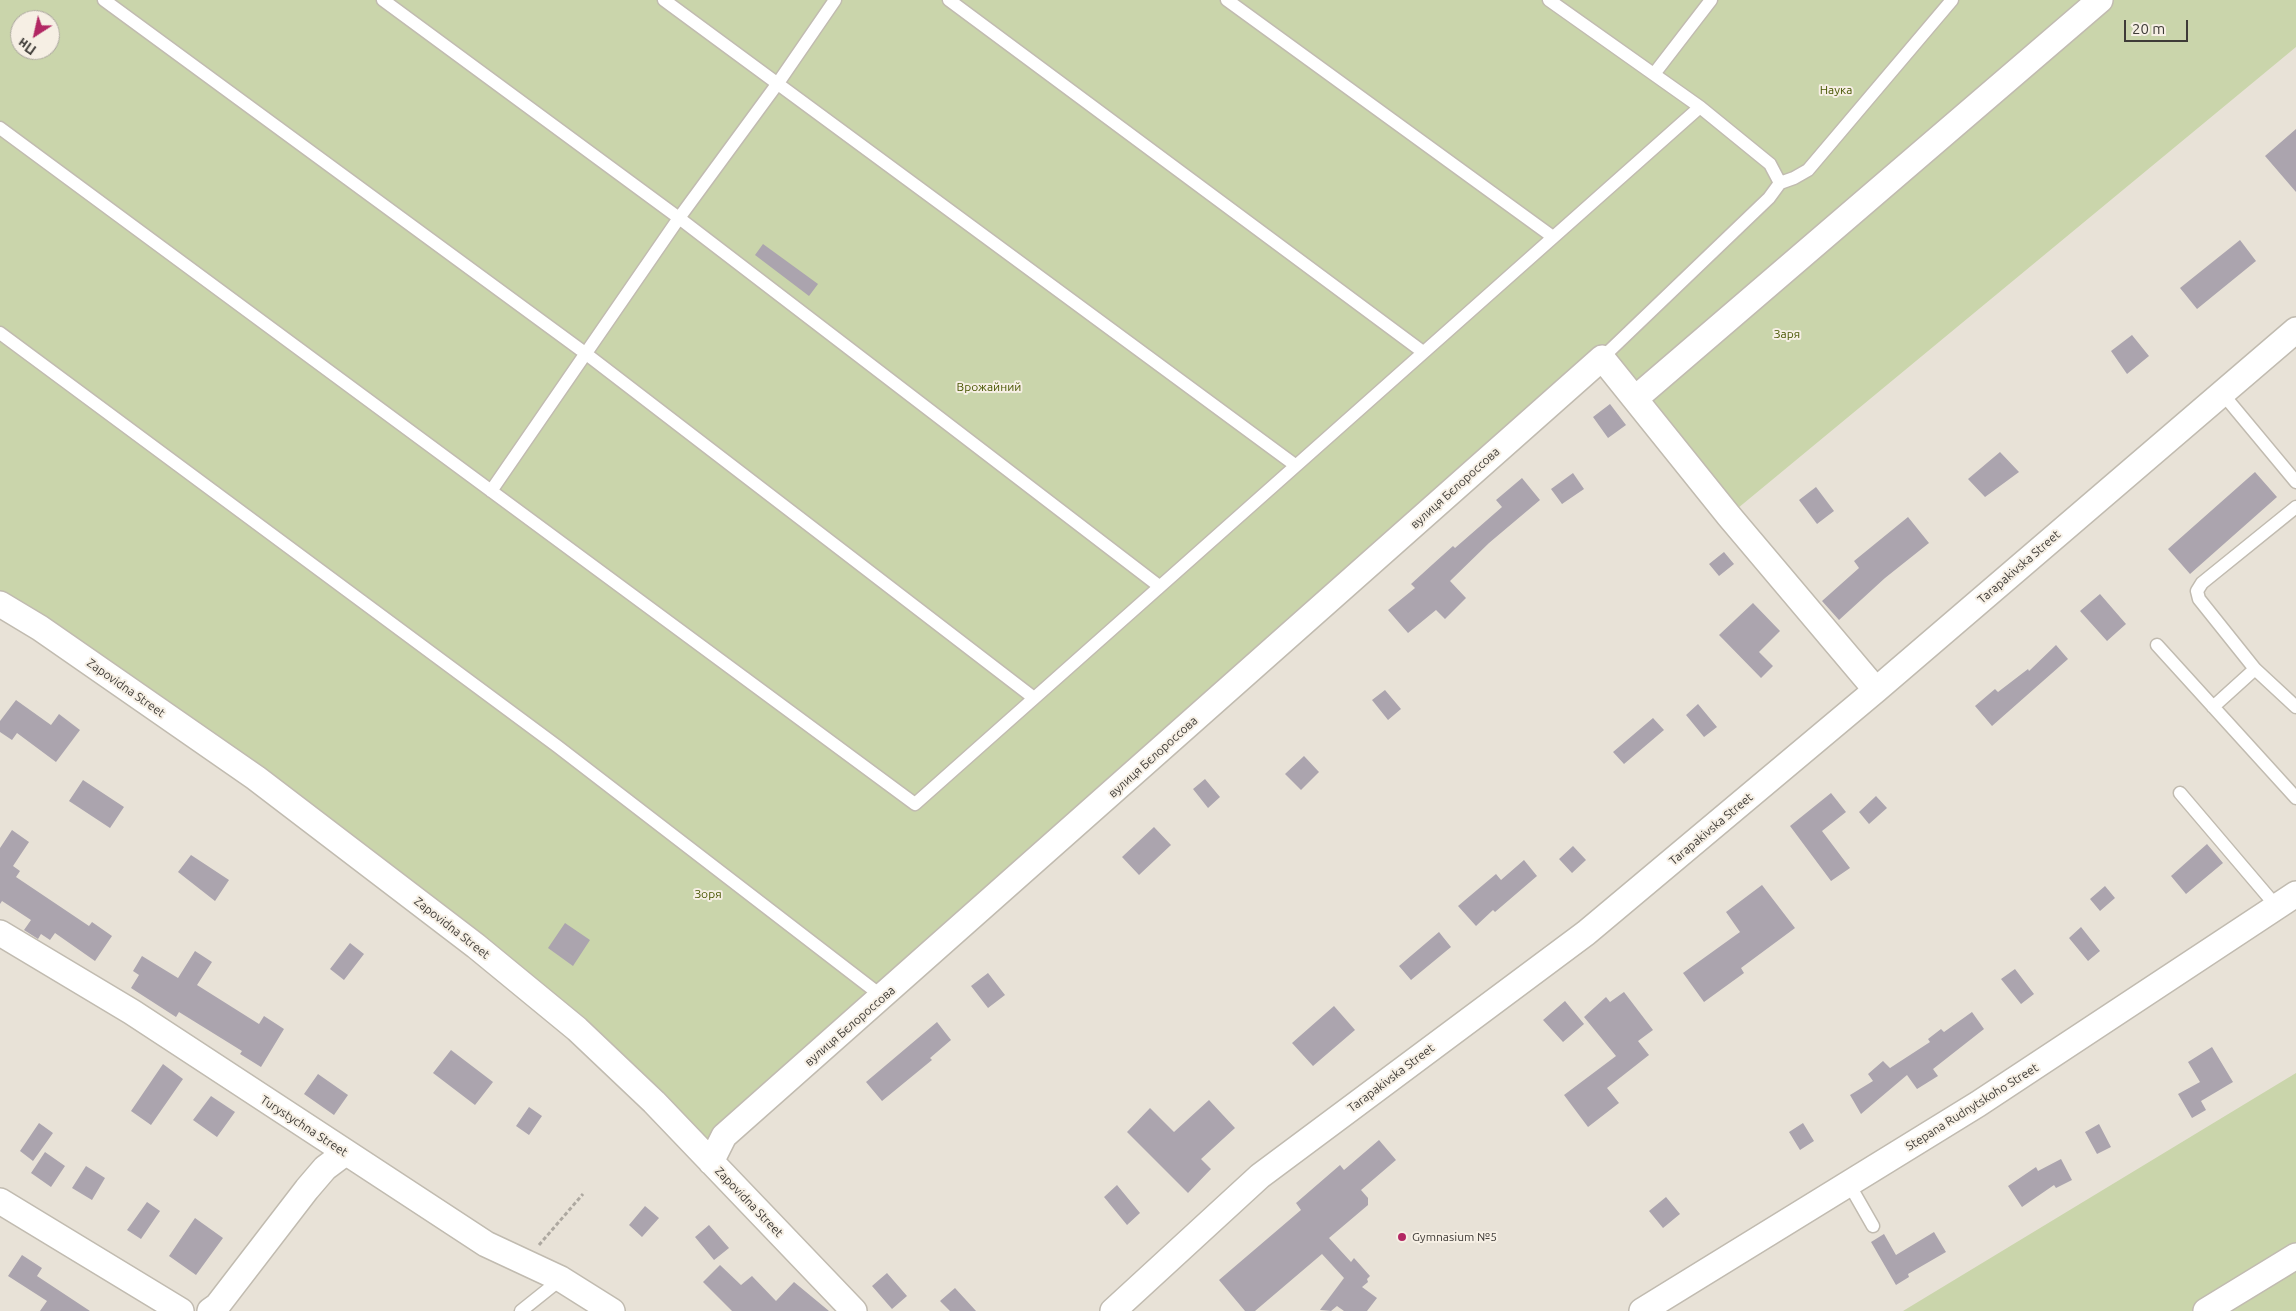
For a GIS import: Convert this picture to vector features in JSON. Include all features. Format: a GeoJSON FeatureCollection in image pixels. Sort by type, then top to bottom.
{"type":"FeatureCollection","features":[{"type":"Feature","properties":{"kind":"street"},"geometry":{"type":"LineString","coordinates":[[1636,398],[2100,0]]}},
{"type":"Feature","properties":{"kind":"street","name":"Tarapakivska Street"},"geometry":{"type":"LineString","coordinates":[[1113,1311],[1260,1176],[1586,933],[1876,690],[2296,330]]}},
{"type":"Feature","properties":{"kind":"street"},"geometry":{"type":"LineString","coordinates":[[1602,358],[1729,516],[1876,690]]}},
{"type":"Feature","properties":{"kind":"street","name":"вулиця Бєлороссова"},"geometry":{"type":"LineString","coordinates":[[711,1162],[724,1136],[1602,358]]}},
{"type":"Feature","properties":{"kind":"street","name":"Zapovidna Street"},"geometry":{"type":"LineString","coordinates":[[0,604],[48,634],[256,778],[476,946],[577,1029],[654,1102],[854,1311]]}},
{"type":"Feature","properties":{"kind":"street","name":"Stepana Rudnytskoho Street"},"geometry":{"type":"LineString","coordinates":[[1642,1311],[1978,1104],[2286,900]]}},
{"type":"Feature","properties":{"kind":"street","name":"Turystychna Street"},"geometry":{"type":"LineString","coordinates":[[0,933],[132,1012],[486,1244],[561,1279],[612,1311]]}},
{"type":"Feature","properties":{"kind":"street"},"geometry":{"type":"LineString","coordinates":[[210,1311],[217,1306],[313,1182],[326,1168],[345,1153]]}},
{"type":"Feature","properties":{"kind":"street"},"geometry":{"type":"LineString","coordinates":[[0,1201],[181,1311]]}},
{"type":"Feature","properties":{"kind":"street"},"geometry":{"type":"LineString","coordinates":[[2206,1311],[2296,1256]]}},
{"type":"Feature","properties":{"kind":"lane"},"geometry":{"type":"LineString","coordinates":[[104,0],[585,353],[1034,698]]}},
{"type":"Feature","properties":{"kind":"lane"},"geometry":{"type":"LineString","coordinates":[[383,0],[680,218],[1159,586]]}},
{"type":"Feature","properties":{"kind":"lane"},"geometry":{"type":"LineString","coordinates":[[664,0],[1296,465]]}},
{"type":"Feature","properties":{"kind":"lane"},"geometry":{"type":"LineString","coordinates":[[491,491],[585,353],[835,0]]}},
{"type":"Feature","properties":{"kind":"lane"},"geometry":{"type":"LineString","coordinates":[[949,0],[1423,352]]}},
{"type":"Feature","properties":{"kind":"lane"},"geometry":{"type":"LineString","coordinates":[[1227,0],[1553,236]]}},
{"type":"Feature","properties":{"kind":"lane"},"geometry":{"type":"LineString","coordinates":[[1550,0],[1700,107],[1770,164],[1780,182]]}},
{"type":"Feature","properties":{"kind":"lane"},"geometry":{"type":"LineString","coordinates":[[1654,74],[1710,0]]}},
{"type":"Feature","properties":{"kind":"lane"},"geometry":{"type":"LineString","coordinates":[[1602,358],[1769,198],[1780,182],[1794,178],[1808,170],[1952,0]]}},
{"type":"Feature","properties":{"kind":"lane"},"geometry":{"type":"LineString","coordinates":[[0,128],[915,804],[1700,107]]}},
{"type":"Feature","properties":{"kind":"lane"},"geometry":{"type":"LineString","coordinates":[[0,333],[557,746],[883,997]]}},
{"type":"Feature","properties":{"kind":"lane"},"geometry":{"type":"LineString","coordinates":[[2222,393],[2296,482]]}},
{"type":"Feature","properties":{"kind":"lane"},"geometry":{"type":"LineString","coordinates":[[2296,506],[2202,583],[2197,591],[2199,599],[2255,669],[2296,707]]}},
{"type":"Feature","properties":{"kind":"lane"},"geometry":{"type":"LineString","coordinates":[[2157,645],[2296,798]]}},
{"type":"Feature","properties":{"kind":"lane"},"geometry":{"type":"LineString","coordinates":[[2213,707],[2255,669]]}},
{"type":"Feature","properties":{"kind":"lane"},"geometry":{"type":"LineString","coordinates":[[2180,793],[2286,900]]}},
{"type":"Feature","properties":{"kind":"lane"},"geometry":{"type":"LineString","coordinates":[[1850,1184],[1873,1226]]}},
{"type":"Feature","properties":{"kind":"lane"},"geometry":{"type":"LineString","coordinates":[[522,1311],[561,1279]]}},
{"type":"Feature","properties":{"kind":"path"},"geometry":{"type":"LineString","coordinates":[[524,1262],[583,1194]]}},
{"type":"Feature","properties":{"kind":"green space","name":"Врожайний"},"geometry":{"type":"Polygon","coordinates":[[[0,0],[2296,0],[2296,47],[1732,513],[1606,354],[711,1162],[577,1029],[0,604],[0,0]]]}},
{"type":"Feature","properties":{"kind":"green space"},"geometry":{"type":"Polygon","coordinates":[[[2296,1073],[2296,1311],[1903,1311],[2296,1073]]]}},
{"type":"Feature","properties":{"kind":"building"},"geometry":{"type":"Polygon","coordinates":[[[2296,129],[2296,192],[2265,156],[2296,129]]]}},
{"type":"Feature","properties":{"kind":"building"},"geometry":{"type":"Polygon","coordinates":[[[2240,240],[2256,261],[2197,309],[2180,288],[2240,240]]]}},
{"type":"Feature","properties":{"kind":"building"},"geometry":{"type":"Polygon","coordinates":[[[763,244],[818,284],[809,296],[755,255],[763,244]]]}},
{"type":"Feature","properties":{"kind":"building"},"geometry":{"type":"Polygon","coordinates":[[[2132,335],[2149,356],[2127,374],[2111,351],[2132,335]]]}},
{"type":"Feature","properties":{"kind":"building"},"geometry":{"type":"Polygon","coordinates":[[[1610,404],[1626,425],[1608,438],[1593,417],[1610,404]]]}},
{"type":"Feature","properties":{"kind":"building"},"geometry":{"type":"Polygon","coordinates":[[[2000,452],[2019,472],[1985,497],[1968,479],[2000,452]]]}},
{"type":"Feature","properties":{"kind":"building"},"geometry":{"type":"Polygon","coordinates":[[[2255,472],[2277,497],[2190,574],[2168,549],[2255,472]]]}},
{"type":"Feature","properties":{"kind":"building"},"geometry":{"type":"Polygon","coordinates":[[[1573,473],[1584,489],[1562,504],[1551,489],[1573,473]]]}},
{"type":"Feature","properties":{"kind":"building"},"geometry":{"type":"Polygon","coordinates":[[[1522,478],[1540,500],[1489,543],[1450,581],[1466,598],[1445,619],[1436,610],[1408,633],[1388,610],[1415,588],[1411,584],[1433,564],[1453,546],[1455,548],[1502,507],[1496,500],[1522,478]]]}},
{"type":"Feature","properties":{"kind":"building"},"geometry":{"type":"Polygon","coordinates":[[[1816,487],[1834,511],[1817,524],[1799,500],[1816,487]]]}},
{"type":"Feature","properties":{"kind":"building"},"geometry":{"type":"Polygon","coordinates":[[[1908,517],[1929,543],[1885,578],[1839,620],[1822,601],[1859,568],[1854,561],[1908,517]]]}},
{"type":"Feature","properties":{"kind":"building"},"geometry":{"type":"Polygon","coordinates":[[[1724,552],[1734,564],[1719,576],[1709,564],[1724,552]]]}},
{"type":"Feature","properties":{"kind":"building"},"geometry":{"type":"Polygon","coordinates":[[[2100,594],[2126,624],[2107,641],[2080,611],[2100,594]]]}},
{"type":"Feature","properties":{"kind":"building"},"geometry":{"type":"Polygon","coordinates":[[[1753,603],[1780,631],[1759,652],[1773,666],[1761,678],[1719,635],[1753,603]]]}},
{"type":"Feature","properties":{"kind":"building"},"geometry":{"type":"Polygon","coordinates":[[[2056,645],[2068,659],[1992,726],[1975,706],[1995,689],[1998,692],[2028,669],[2029,671],[2056,645]]]}},
{"type":"Feature","properties":{"kind":"building"},"geometry":{"type":"Polygon","coordinates":[[[1385,690],[1401,709],[1388,720],[1372,700],[1385,690]]]}},
{"type":"Feature","properties":{"kind":"building"},"geometry":{"type":"Polygon","coordinates":[[[16,700],[51,725],[59,714],[80,730],[56,762],[17,733],[12,740],[0,732],[0,721],[16,700]]]}},
{"type":"Feature","properties":{"kind":"building"},"geometry":{"type":"Polygon","coordinates":[[[1698,704],[1717,727],[1704,737],[1686,715],[1698,704]]]}},
{"type":"Feature","properties":{"kind":"building"},"geometry":{"type":"Polygon","coordinates":[[[1653,718],[1664,730],[1624,764],[1613,752],[1653,718]]]}},
{"type":"Feature","properties":{"kind":"building"},"geometry":{"type":"Polygon","coordinates":[[[1304,756],[1319,772],[1301,790],[1285,774],[1304,756]]]}},
{"type":"Feature","properties":{"kind":"building"},"geometry":{"type":"Polygon","coordinates":[[[1205,779],[1220,797],[1208,808],[1193,789],[1205,779]]]}},
{"type":"Feature","properties":{"kind":"building"},"geometry":{"type":"Polygon","coordinates":[[[83,780],[124,807],[110,828],[69,801],[83,780]]]}},
{"type":"Feature","properties":{"kind":"building"},"geometry":{"type":"Polygon","coordinates":[[[1831,793],[1846,812],[1822,831],[1850,868],[1831,881],[1790,826],[1831,793]]]}},
{"type":"Feature","properties":{"kind":"building"},"geometry":{"type":"Polygon","coordinates":[[[1876,796],[1887,808],[1869,824],[1859,812],[1876,796]]]}},
{"type":"Feature","properties":{"kind":"building"},"geometry":{"type":"Polygon","coordinates":[[[1154,827],[1171,845],[1139,875],[1122,857],[1154,827]]]}},
{"type":"Feature","properties":{"kind":"building"},"geometry":{"type":"Polygon","coordinates":[[[12,830],[29,842],[13,866],[20,871],[16,877],[89,926],[92,922],[112,936],[95,961],[55,933],[50,940],[41,934],[38,939],[24,930],[31,920],[2,901],[0,904],[0,848],[12,830]]]}},
{"type":"Feature","properties":{"kind":"building"},"geometry":{"type":"Polygon","coordinates":[[[2207,844],[2223,863],[2186,894],[2171,876],[2207,844]]]}},
{"type":"Feature","properties":{"kind":"building"},"geometry":{"type":"Polygon","coordinates":[[[1573,846],[1586,860],[1572,873],[1559,859],[1573,846]]]}},
{"type":"Feature","properties":{"kind":"building"},"geometry":{"type":"Polygon","coordinates":[[[191,855],[229,880],[215,901],[178,872],[191,855]]]}},
{"type":"Feature","properties":{"kind":"building"},"geometry":{"type":"Polygon","coordinates":[[[1524,860],[1537,876],[1495,912],[1493,910],[1476,926],[1458,906],[1496,874],[1501,880],[1524,860]]]}},
{"type":"Feature","properties":{"kind":"building"},"geometry":{"type":"Polygon","coordinates":[[[1762,885],[1795,928],[1741,968],[1744,973],[1704,1002],[1683,973],[1740,932],[1726,912],[1762,885]]]}},
{"type":"Feature","properties":{"kind":"building"},"geometry":{"type":"Polygon","coordinates":[[[2105,886],[2115,898],[2100,911],[2090,899],[2105,886]]]}},
{"type":"Feature","properties":{"kind":"building"},"geometry":{"type":"Polygon","coordinates":[[[565,923],[590,940],[573,966],[548,948],[565,923]]]}},
{"type":"Feature","properties":{"kind":"building"},"geometry":{"type":"Polygon","coordinates":[[[2081,927],[2100,951],[2088,961],[2069,938],[2081,927]]]}},
{"type":"Feature","properties":{"kind":"building"},"geometry":{"type":"Polygon","coordinates":[[[1439,932],[1451,947],[1411,980],[1399,966],[1439,932]]]}},
{"type":"Feature","properties":{"kind":"building"},"geometry":{"type":"Polygon","coordinates":[[[350,943],[364,954],[344,980],[330,969],[350,943]]]}},
{"type":"Feature","properties":{"kind":"building"},"geometry":{"type":"Polygon","coordinates":[[[195,951],[212,962],[197,985],[259,1024],[264,1016],[284,1029],[261,1067],[240,1054],[242,1051],[179,1012],[176,1017],[131,988],[139,975],[133,971],[142,956],[178,978],[195,951]]]}},
{"type":"Feature","properties":{"kind":"building"},"geometry":{"type":"Polygon","coordinates":[[[2015,969],[2034,994],[2021,1004],[2001,979],[2015,969]]]}},
{"type":"Feature","properties":{"kind":"building"},"geometry":{"type":"Polygon","coordinates":[[[988,973],[1005,995],[988,1008],[971,986],[988,973]]]}},
{"type":"Feature","properties":{"kind":"building"},"geometry":{"type":"Polygon","coordinates":[[[1624,992],[1653,1030],[1638,1041],[1649,1055],[1607,1088],[1619,1103],[1588,1127],[1564,1095],[1616,1056],[1584,1017],[1606,997],[1610,1002],[1624,992]]]}},
{"type":"Feature","properties":{"kind":"building"},"geometry":{"type":"Polygon","coordinates":[[[1565,1001],[1584,1024],[1563,1042],[1543,1020],[1565,1001]]]}},
{"type":"Feature","properties":{"kind":"building"},"geometry":{"type":"Polygon","coordinates":[[[1334,1006],[1355,1030],[1313,1066],[1292,1043],[1334,1006]]]}},
{"type":"Feature","properties":{"kind":"building"},"geometry":{"type":"Polygon","coordinates":[[[1972,1012],[1984,1029],[1933,1069],[1938,1076],[1917,1089],[1907,1075],[1861,1114],[1850,1095],[1873,1081],[1868,1074],[1883,1061],[1890,1068],[1930,1042],[1928,1039],[1941,1029],[1944,1032],[1972,1012]]]}},
{"type":"Feature","properties":{"kind":"building"},"geometry":{"type":"Polygon","coordinates":[[[937,1022],[951,1040],[930,1058],[932,1060],[882,1101],[866,1082],[937,1022]]]}},
{"type":"Feature","properties":{"kind":"building"},"geometry":{"type":"Polygon","coordinates":[[[2212,1047],[2233,1082],[2201,1101],[2206,1110],[2192,1118],[2178,1094],[2200,1082],[2188,1062],[2212,1047]]]}},
{"type":"Feature","properties":{"kind":"building"},"geometry":{"type":"Polygon","coordinates":[[[451,1050],[493,1082],[475,1105],[433,1073],[451,1050]]]}},
{"type":"Feature","properties":{"kind":"building"},"geometry":{"type":"Polygon","coordinates":[[[163,1064],[183,1079],[151,1125],[131,1111],[163,1064]]]}},
{"type":"Feature","properties":{"kind":"building"},"geometry":{"type":"Polygon","coordinates":[[[318,1074],[348,1095],[334,1115],[304,1094],[318,1074]]]}},
{"type":"Feature","properties":{"kind":"building"},"geometry":{"type":"Polygon","coordinates":[[[211,1096],[235,1112],[217,1137],[193,1120],[211,1096]]]}},
{"type":"Feature","properties":{"kind":"building"},"geometry":{"type":"Polygon","coordinates":[[[1209,1100],[1235,1128],[1201,1159],[1211,1169],[1188,1193],[1127,1132],[1150,1108],[1174,1132],[1209,1100]]]}},
{"type":"Feature","properties":{"kind":"building"},"geometry":{"type":"Polygon","coordinates":[[[529,1107],[542,1116],[529,1135],[516,1126],[529,1107]]]}},
{"type":"Feature","properties":{"kind":"building"},"geometry":{"type":"Polygon","coordinates":[[[39,1123],[53,1133],[33,1161],[20,1151],[39,1123]]]}},
{"type":"Feature","properties":{"kind":"building"},"geometry":{"type":"Polygon","coordinates":[[[1803,1123],[1814,1141],[1800,1150],[1789,1132],[1803,1123]]]}},
{"type":"Feature","properties":{"kind":"building"},"geometry":{"type":"Polygon","coordinates":[[[2099,1124],[2111,1147],[2097,1154],[2085,1132],[2099,1124]]]}},
{"type":"Feature","properties":{"kind":"building"},"geometry":{"type":"Polygon","coordinates":[[[1379,1140],[1396,1160],[1361,1190],[1368,1198],[1368,1205],[1329,1238],[1351,1262],[1354,1258],[1370,1276],[1367,1279],[1368,1282],[1362,1287],[1377,1298],[1367,1311],[1344,1311],[1337,1306],[1331,1311],[1320,1310],[1344,1278],[1322,1254],[1255,1311],[1245,1311],[1219,1280],[1301,1210],[1296,1203],[1340,1165],[1344,1170],[1379,1140]]]}},
{"type":"Feature","properties":{"kind":"building"},"geometry":{"type":"Polygon","coordinates":[[[45,1152],[65,1166],[51,1187],[31,1173],[45,1152]]]}},
{"type":"Feature","properties":{"kind":"building"},"geometry":{"type":"Polygon","coordinates":[[[2061,1159],[2072,1180],[2056,1188],[2054,1185],[2022,1207],[2008,1186],[2036,1167],[2038,1171],[2061,1159]]]}},
{"type":"Feature","properties":{"kind":"building"},"geometry":{"type":"Polygon","coordinates":[[[86,1166],[105,1178],[92,1200],[72,1188],[86,1166]]]}},
{"type":"Feature","properties":{"kind":"building"},"geometry":{"type":"Polygon","coordinates":[[[1117,1185],[1140,1213],[1127,1225],[1104,1197],[1117,1185]]]}},
{"type":"Feature","properties":{"kind":"building"},"geometry":{"type":"Polygon","coordinates":[[[1666,1197],[1680,1214],[1663,1228],[1649,1211],[1666,1197]]]}},
{"type":"Feature","properties":{"kind":"building"},"geometry":{"type":"Polygon","coordinates":[[[147,1202],[160,1211],[141,1239],[127,1230],[147,1202]]]}},
{"type":"Feature","properties":{"kind":"building"},"geometry":{"type":"Polygon","coordinates":[[[645,1206],[659,1218],[642,1237],[629,1225],[645,1206]]]}},
{"type":"Feature","properties":{"kind":"building"},"geometry":{"type":"Polygon","coordinates":[[[195,1218],[223,1238],[196,1275],[169,1256],[195,1218]]]}},
{"type":"Feature","properties":{"kind":"building"},"geometry":{"type":"Polygon","coordinates":[[[709,1225],[729,1248],[714,1260],[695,1237],[709,1225]]]}},
{"type":"Feature","properties":{"kind":"building"},"geometry":{"type":"Polygon","coordinates":[[[1934,1232],[1946,1252],[1908,1274],[1909,1277],[1896,1285],[1871,1242],[1884,1234],[1896,1255],[1934,1232]]]}},
{"type":"Feature","properties":{"kind":"building"},"geometry":{"type":"Polygon","coordinates":[[[22,1255],[42,1268],[37,1276],[90,1311],[40,1311],[47,1301],[8,1276],[22,1255]]]}},
{"type":"Feature","properties":{"kind":"building"},"geometry":{"type":"Polygon","coordinates":[[[720,1265],[741,1285],[752,1276],[776,1301],[794,1282],[829,1311],[732,1311],[703,1282],[720,1265]]]}},
{"type":"Feature","properties":{"kind":"building"},"geometry":{"type":"Polygon","coordinates":[[[887,1273],[907,1296],[892,1309],[872,1286],[887,1273]]]}},
{"type":"Feature","properties":{"kind":"building"},"geometry":{"type":"Polygon","coordinates":[[[955,1288],[976,1311],[950,1311],[940,1301],[955,1288]]]}},
{"type":"Feature","properties":{"kind":"place","name":"Gymnasium №5"},"geometry":{"type":"Point","coordinates":[1402,1237]}},
{"type":"Feature","properties":{"kind":"park label","name":"Наука"},"geometry":{"type":"Point","coordinates":[1836,90]}},
{"type":"Feature","properties":{"kind":"park label","name":"Заря"},"geometry":{"type":"Point","coordinates":[1787,334]}},
{"type":"Feature","properties":{"kind":"park label","name":"Зоря"},"geometry":{"type":"Point","coordinates":[708,894]}}]}
